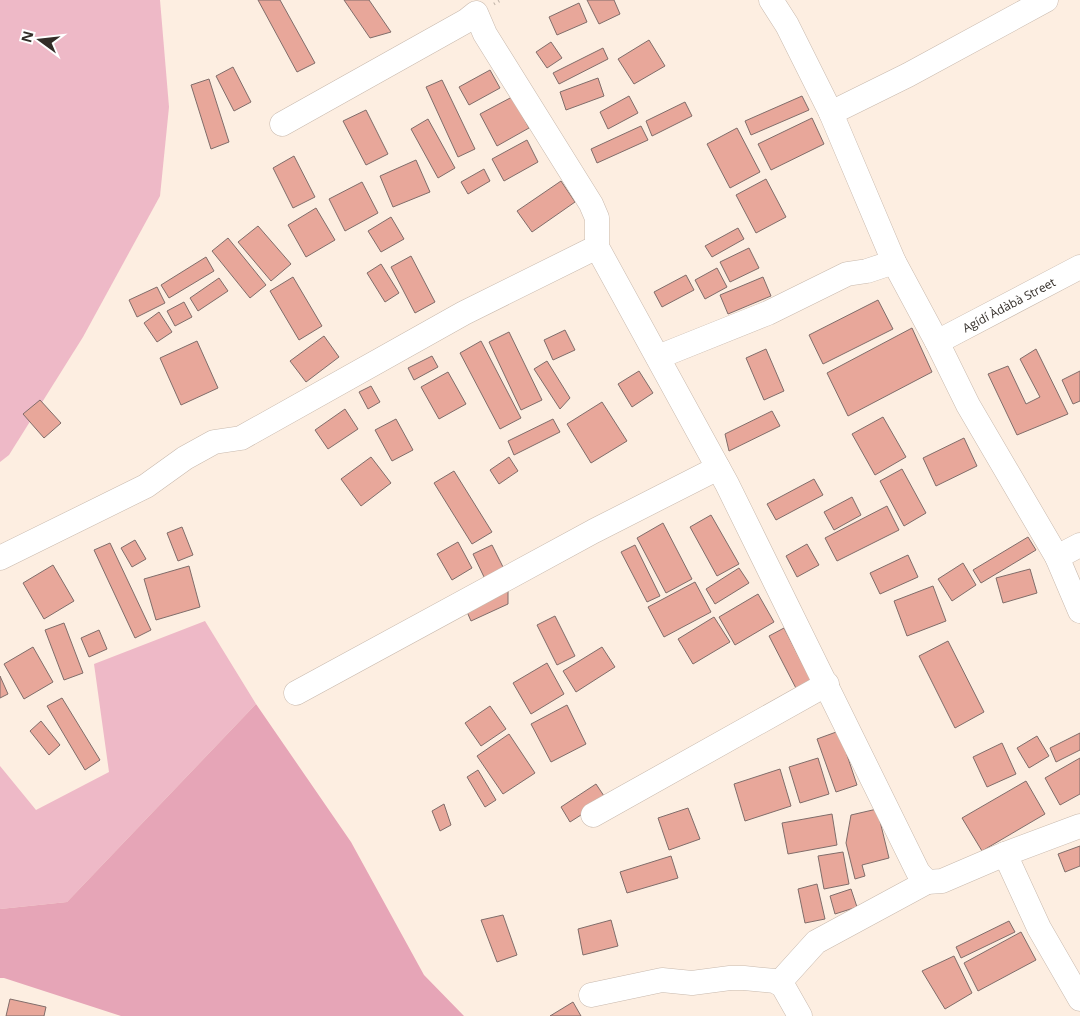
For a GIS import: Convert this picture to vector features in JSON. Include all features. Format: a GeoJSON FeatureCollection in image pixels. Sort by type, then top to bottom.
{"type":"FeatureCollection","features":[{"type":"Feature","properties":{"kind":"street"},"geometry":{"type":"LineString","coordinates":[[771,0],[787,25],[831,113],[894,262],[937,342],[968,406],[1058,557],[1080,611]]}},
{"type":"Feature","properties":{"kind":"street"},"geometry":{"type":"LineString","coordinates":[[831,113],[908,75],[1046,0]]}},
{"type":"Feature","properties":{"kind":"street"},"geometry":{"type":"LineString","coordinates":[[282,124],[466,21],[476,13],[485,34],[591,204],[597,218],[597,246],[718,468],[827,684],[918,872],[927,882]]}},
{"type":"Feature","properties":{"kind":"street"},"geometry":{"type":"LineString","coordinates":[[0,558],[146,486],[185,458],[214,442],[241,438],[464,313],[597,246]]}},
{"type":"Feature","properties":{"kind":"street"},"geometry":{"type":"LineString","coordinates":[[658,357],[768,313],[847,274],[894,262]]}},
{"type":"Feature","properties":{"kind":"street","name":"Agídí Àdàbà Street"},"geometry":{"type":"LineString","coordinates":[[937,342],[1080,267]]}},
{"type":"Feature","properties":{"kind":"street"},"geometry":{"type":"LineString","coordinates":[[296,693],[594,531],[718,468]]}},
{"type":"Feature","properties":{"kind":"street"},"geometry":{"type":"LineString","coordinates":[[1058,557],[1080,545]]}},
{"type":"Feature","properties":{"kind":"street"},"geometry":{"type":"LineString","coordinates":[[593,815],[827,684]]}},
{"type":"Feature","properties":{"kind":"street"},"geometry":{"type":"LineString","coordinates":[[779,983],[816,942],[927,882],[942,881],[1005,854],[1080,826]]}},
{"type":"Feature","properties":{"kind":"street"},"geometry":{"type":"LineString","coordinates":[[1005,854],[1039,928],[1080,999]]}},
{"type":"Feature","properties":{"kind":"street"},"geometry":{"type":"LineString","coordinates":[[591,995],[662,980],[692,983],[744,978],[779,983],[783,986],[800,1016]]}},
{"type":"Feature","properties":{"kind":"shaded area"},"geometry":{"type":"Polygon","coordinates":[[[0,0],[160,0],[169,107],[160,196],[83,337],[9,455],[0,462],[0,0]]]}},
{"type":"Feature","properties":{"kind":"shaded area"},"geometry":{"type":"Polygon","coordinates":[[[205,621],[256,704],[67,902],[0,909],[0,766],[36,810],[109,772],[94,664],[205,621]]]}},
{"type":"Feature","properties":{"kind":"shaded area"},"geometry":{"type":"Polygon","coordinates":[[[256,704],[351,842],[424,975],[464,1016],[121,1016],[0,978],[0,909],[67,902],[256,704]]]}},
{"type":"Feature","properties":{"kind":"building"},"geometry":{"type":"Polygon","coordinates":[[[258,0],[280,0],[315,63],[297,72],[258,0]]]}},
{"type":"Feature","properties":{"kind":"building"},"geometry":{"type":"Polygon","coordinates":[[[344,0],[369,0],[391,32],[370,38],[344,0]]]}},
{"type":"Feature","properties":{"kind":"building"},"geometry":{"type":"Polygon","coordinates":[[[587,0],[614,0],[620,14],[599,24],[587,0]]]}},
{"type":"Feature","properties":{"kind":"building"},"geometry":{"type":"Polygon","coordinates":[[[579,3],[587,22],[557,35],[549,17],[579,3]]]}},
{"type":"Feature","properties":{"kind":"building"},"geometry":{"type":"Polygon","coordinates":[[[649,40],[665,66],[634,84],[618,59],[649,40]]]}},
{"type":"Feature","properties":{"kind":"building"},"geometry":{"type":"Polygon","coordinates":[[[551,42],[562,58],[547,68],[536,52],[551,42]]]}},
{"type":"Feature","properties":{"kind":"building"},"geometry":{"type":"Polygon","coordinates":[[[603,48],[608,59],[559,84],[553,73],[603,48]]]}},
{"type":"Feature","properties":{"kind":"building"},"geometry":{"type":"Polygon","coordinates":[[[233,67],[251,102],[234,111],[216,76],[233,67]]]}},
{"type":"Feature","properties":{"kind":"building"},"geometry":{"type":"Polygon","coordinates":[[[490,70],[500,88],[469,105],[459,87],[490,70]]]}},
{"type":"Feature","properties":{"kind":"building"},"geometry":{"type":"Polygon","coordinates":[[[598,78],[604,96],[566,110],[560,92],[598,78]]]}},
{"type":"Feature","properties":{"kind":"building"},"geometry":{"type":"Polygon","coordinates":[[[209,79],[229,142],[211,149],[191,85],[209,79]]]}},
{"type":"Feature","properties":{"kind":"building"},"geometry":{"type":"Polygon","coordinates":[[[442,80],[475,149],[458,157],[426,87],[442,80]]]}},
{"type":"Feature","properties":{"kind":"building"},"geometry":{"type":"Polygon","coordinates":[[[629,96],[638,113],[608,129],[600,112],[629,96]]]}},
{"type":"Feature","properties":{"kind":"building"},"geometry":{"type":"Polygon","coordinates":[[[802,96],[809,110],[751,135],[745,121],[802,96]]]}},
{"type":"Feature","properties":{"kind":"building"},"geometry":{"type":"Polygon","coordinates":[[[512,97],[529,128],[497,146],[480,114],[512,97]]]}},
{"type":"Feature","properties":{"kind":"building"},"geometry":{"type":"Polygon","coordinates":[[[685,102],[692,116],[652,136],[646,121],[685,102]]]}},
{"type":"Feature","properties":{"kind":"building"},"geometry":{"type":"Polygon","coordinates":[[[366,110],[388,154],[366,165],[343,121],[366,110]]]}},
{"type":"Feature","properties":{"kind":"building"},"geometry":{"type":"Polygon","coordinates":[[[812,118],[824,144],[771,170],[758,144],[812,118]]]}},
{"type":"Feature","properties":{"kind":"building"},"geometry":{"type":"Polygon","coordinates":[[[428,119],[455,168],[438,178],[411,129],[428,119]]]}},
{"type":"Feature","properties":{"kind":"building"},"geometry":{"type":"Polygon","coordinates":[[[641,126],[648,140],[597,163],[591,149],[641,126]]]}},
{"type":"Feature","properties":{"kind":"building"},"geometry":{"type":"Polygon","coordinates":[[[737,128],[760,172],[730,188],[707,144],[737,128]]]}},
{"type":"Feature","properties":{"kind":"building"},"geometry":{"type":"Polygon","coordinates":[[[527,140],[538,162],[504,181],[492,159],[527,140]]]}},
{"type":"Feature","properties":{"kind":"building"},"geometry":{"type":"Polygon","coordinates":[[[294,156],[315,197],[293,208],[273,168],[294,156]]]}},
{"type":"Feature","properties":{"kind":"building"},"geometry":{"type":"Polygon","coordinates":[[[416,160],[430,192],[393,207],[380,176],[416,160]]]}},
{"type":"Feature","properties":{"kind":"building"},"geometry":{"type":"Polygon","coordinates":[[[484,169],[490,181],[468,194],[461,182],[484,169]]]}},
{"type":"Feature","properties":{"kind":"building"},"geometry":{"type":"Polygon","coordinates":[[[766,179],[786,217],[756,233],[736,195],[766,179]]]}},
{"type":"Feature","properties":{"kind":"building"},"geometry":{"type":"Polygon","coordinates":[[[561,181],[575,202],[532,232],[517,211],[561,181]]]}},
{"type":"Feature","properties":{"kind":"building"},"geometry":{"type":"Polygon","coordinates":[[[362,182],[378,213],[345,231],[329,199],[362,182]]]}},
{"type":"Feature","properties":{"kind":"building"},"geometry":{"type":"Polygon","coordinates":[[[316,208],[335,240],[306,257],[288,225],[316,208]]]}},
{"type":"Feature","properties":{"kind":"building"},"geometry":{"type":"Polygon","coordinates":[[[391,217],[404,239],[381,252],[368,231],[391,217]]]}},
{"type":"Feature","properties":{"kind":"building"},"geometry":{"type":"Polygon","coordinates":[[[258,226],[291,264],[271,281],[238,242],[258,226]]]}},
{"type":"Feature","properties":{"kind":"building"},"geometry":{"type":"Polygon","coordinates":[[[738,228],[744,239],[712,257],[705,246],[738,228]]]}},
{"type":"Feature","properties":{"kind":"building"},"geometry":{"type":"Polygon","coordinates":[[[228,238],[266,285],[250,298],[212,251],[228,238]]]}},
{"type":"Feature","properties":{"kind":"building"},"geometry":{"type":"Polygon","coordinates":[[[749,248],[759,268],[730,282],[720,262],[749,248]]]}},
{"type":"Feature","properties":{"kind":"building"},"geometry":{"type":"Polygon","coordinates":[[[411,256],[435,302],[415,313],[391,267],[411,256]]]}},
{"type":"Feature","properties":{"kind":"building"},"geometry":{"type":"Polygon","coordinates":[[[206,257],[214,271],[169,298],[161,285],[206,257]]]}},
{"type":"Feature","properties":{"kind":"building"},"geometry":{"type":"Polygon","coordinates":[[[381,264],[399,293],[385,302],[367,273],[381,264]]]}},
{"type":"Feature","properties":{"kind":"building"},"geometry":{"type":"Polygon","coordinates":[[[717,268],[727,287],[705,299],[695,280],[717,268]]]}},
{"type":"Feature","properties":{"kind":"building"},"geometry":{"type":"Polygon","coordinates":[[[686,275],[694,290],[662,307],[654,292],[686,275]]]}},
{"type":"Feature","properties":{"kind":"building"},"geometry":{"type":"Polygon","coordinates":[[[293,277],[322,326],[299,340],[270,291],[293,277]]]}},
{"type":"Feature","properties":{"kind":"building"},"geometry":{"type":"Polygon","coordinates":[[[763,277],[771,296],[728,314],[720,295],[763,277]]]}},
{"type":"Feature","properties":{"kind":"building"},"geometry":{"type":"Polygon","coordinates":[[[219,278],[228,291],[198,311],[190,298],[219,278]]]}},
{"type":"Feature","properties":{"kind":"building"},"geometry":{"type":"Polygon","coordinates":[[[157,287],[165,303],[137,317],[129,300],[157,287]]]}},
{"type":"Feature","properties":{"kind":"building"},"geometry":{"type":"Polygon","coordinates":[[[878,300],[893,329],[823,364],[809,335],[878,300]]]}},
{"type":"Feature","properties":{"kind":"building"},"geometry":{"type":"Polygon","coordinates":[[[184,302],[192,317],[175,326],[167,311],[184,302]]]}},
{"type":"Feature","properties":{"kind":"building"},"geometry":{"type":"Polygon","coordinates":[[[159,312],[172,332],[157,342],[144,323],[159,312]]]}},
{"type":"Feature","properties":{"kind":"building"},"geometry":{"type":"Polygon","coordinates":[[[912,328],[932,372],[848,416],[827,373],[912,328]]]}},
{"type":"Feature","properties":{"kind":"building"},"geometry":{"type":"Polygon","coordinates":[[[565,330],[575,350],[553,360],[544,340],[565,330]]]}},
{"type":"Feature","properties":{"kind":"building"},"geometry":{"type":"Polygon","coordinates":[[[509,332],[542,400],[521,410],[489,342],[509,332]]]}},
{"type":"Feature","properties":{"kind":"building"},"geometry":{"type":"Polygon","coordinates":[[[324,336],[339,357],[306,382],[290,361],[324,336]]]}},
{"type":"Feature","properties":{"kind":"building"},"geometry":{"type":"Polygon","coordinates":[[[197,341],[218,388],[181,405],[160,358],[197,341]]]}},
{"type":"Feature","properties":{"kind":"building"},"geometry":{"type":"Polygon","coordinates":[[[481,341],[521,418],[500,429],[460,353],[481,341]]]}},
{"type":"Feature","properties":{"kind":"building"},"geometry":{"type":"Polygon","coordinates":[[[766,349],[784,391],[764,400],[746,358],[766,349]]]}},
{"type":"Feature","properties":{"kind":"building"},"geometry":{"type":"Polygon","coordinates":[[[1036,349],[1068,414],[1017,435],[988,374],[1008,366],[1026,404],[1040,397],[1020,359],[1036,349]]]}},
{"type":"Feature","properties":{"kind":"building"},"geometry":{"type":"Polygon","coordinates":[[[432,356],[438,367],[414,380],[408,368],[432,356]]]}},
{"type":"Feature","properties":{"kind":"building"},"geometry":{"type":"Polygon","coordinates":[[[547,361],[570,398],[560,409],[534,369],[547,361]]]}},
{"type":"Feature","properties":{"kind":"building"},"geometry":{"type":"Polygon","coordinates":[[[639,371],[653,393],[632,407],[618,384],[639,371]]]}},
{"type":"Feature","properties":{"kind":"building"},"geometry":{"type":"Polygon","coordinates":[[[1080,371],[1080,401],[1073,404],[1062,380],[1080,371]]]}},
{"type":"Feature","properties":{"kind":"building"},"geometry":{"type":"Polygon","coordinates":[[[448,372],[466,404],[439,419],[421,387],[448,372]]]}},
{"type":"Feature","properties":{"kind":"building"},"geometry":{"type":"Polygon","coordinates":[[[371,386],[380,402],[368,409],[359,392],[371,386]]]}},
{"type":"Feature","properties":{"kind":"building"},"geometry":{"type":"Polygon","coordinates":[[[40,400],[61,423],[44,438],[23,414],[40,400]]]}},
{"type":"Feature","properties":{"kind":"building"},"geometry":{"type":"Polygon","coordinates":[[[602,402],[627,441],[591,463],[567,424],[602,402]]]}},
{"type":"Feature","properties":{"kind":"building"},"geometry":{"type":"Polygon","coordinates":[[[345,409],[358,429],[328,449],[315,430],[345,409]]]}},
{"type":"Feature","properties":{"kind":"building"},"geometry":{"type":"Polygon","coordinates":[[[772,411],[780,426],[729,451],[725,434],[772,411]]]}},
{"type":"Feature","properties":{"kind":"building"},"geometry":{"type":"Polygon","coordinates":[[[883,417],[906,457],[875,475],[852,434],[883,417]]]}},
{"type":"Feature","properties":{"kind":"building"},"geometry":{"type":"Polygon","coordinates":[[[396,419],[413,450],[392,461],[375,430],[396,419]]]}},
{"type":"Feature","properties":{"kind":"building"},"geometry":{"type":"Polygon","coordinates":[[[553,419],[560,432],[514,455],[508,441],[553,419]]]}},
{"type":"Feature","properties":{"kind":"building"},"geometry":{"type":"Polygon","coordinates":[[[964,438],[977,466],[936,486],[923,458],[964,438]]]}},
{"type":"Feature","properties":{"kind":"building"},"geometry":{"type":"Polygon","coordinates":[[[371,457],[391,483],[361,506],[341,479],[371,457]]]}},
{"type":"Feature","properties":{"kind":"building"},"geometry":{"type":"Polygon","coordinates":[[[509,457],[518,471],[499,484],[490,470],[509,457]]]}},
{"type":"Feature","properties":{"kind":"building"},"geometry":{"type":"Polygon","coordinates":[[[902,469],[926,513],[904,526],[880,481],[902,469]]]}},
{"type":"Feature","properties":{"kind":"building"},"geometry":{"type":"Polygon","coordinates":[[[454,471],[492,532],[472,544],[434,483],[454,471]]]}},
{"type":"Feature","properties":{"kind":"building"},"geometry":{"type":"Polygon","coordinates":[[[814,479],[823,495],[776,520],[767,504],[814,479]]]}},
{"type":"Feature","properties":{"kind":"building"},"geometry":{"type":"Polygon","coordinates":[[[852,497],[861,515],[834,530],[824,512],[852,497]]]}},
{"type":"Feature","properties":{"kind":"building"},"geometry":{"type":"Polygon","coordinates":[[[887,506],[899,530],[837,561],[825,538],[887,506]]]}},
{"type":"Feature","properties":{"kind":"building"},"geometry":{"type":"Polygon","coordinates":[[[711,515],[739,564],[717,576],[690,527],[711,515]]]}},
{"type":"Feature","properties":{"kind":"building"},"geometry":{"type":"Polygon","coordinates":[[[663,523],[692,579],[666,593],[637,538],[663,523]]]}},
{"type":"Feature","properties":{"kind":"building"},"geometry":{"type":"Polygon","coordinates":[[[182,527],[193,555],[178,561],[167,533],[182,527]]]}},
{"type":"Feature","properties":{"kind":"building"},"geometry":{"type":"Polygon","coordinates":[[[1028,537],[1036,550],[981,583],[973,570],[1028,537]]]}},
{"type":"Feature","properties":{"kind":"building"},"geometry":{"type":"Polygon","coordinates":[[[135,540],[146,559],[132,567],[121,548],[135,540]]]}},
{"type":"Feature","properties":{"kind":"building"},"geometry":{"type":"Polygon","coordinates":[[[458,542],[472,568],[452,580],[437,554],[458,542]]]}},
{"type":"Feature","properties":{"kind":"building"},"geometry":{"type":"Polygon","coordinates":[[[110,543],[151,630],[135,638],[94,550],[110,543]]]}},
{"type":"Feature","properties":{"kind":"building"},"geometry":{"type":"Polygon","coordinates":[[[807,544],[819,565],[797,577],[786,556],[807,544]]]}},
{"type":"Feature","properties":{"kind":"building"},"geometry":{"type":"Polygon","coordinates":[[[492,545],[504,569],[485,579],[473,554],[492,545]]]}},
{"type":"Feature","properties":{"kind":"building"},"geometry":{"type":"Polygon","coordinates":[[[635,545],[660,596],[647,602],[621,552],[635,545]]]}},
{"type":"Feature","properties":{"kind":"building"},"geometry":{"type":"Polygon","coordinates":[[[908,555],[918,577],[880,594],[870,573],[908,555]]]}},
{"type":"Feature","properties":{"kind":"building"},"geometry":{"type":"Polygon","coordinates":[[[963,563],[976,585],[952,601],[938,579],[963,563]]]}},
{"type":"Feature","properties":{"kind":"building"},"geometry":{"type":"Polygon","coordinates":[[[53,565],[74,601],[44,619],[23,583],[53,565]]]}},
{"type":"Feature","properties":{"kind":"building"},"geometry":{"type":"Polygon","coordinates":[[[189,566],[200,607],[156,620],[144,579],[189,566]]]}},
{"type":"Feature","properties":{"kind":"building"},"geometry":{"type":"Polygon","coordinates":[[[739,568],[749,583],[715,604],[706,589],[739,568]]]}},
{"type":"Feature","properties":{"kind":"building"},"geometry":{"type":"Polygon","coordinates":[[[1030,569],[1037,593],[1003,603],[996,578],[1030,569]]]}},
{"type":"Feature","properties":{"kind":"building"},"geometry":{"type":"Polygon","coordinates":[[[695,582],[711,612],[664,637],[648,607],[695,582]]]}},
{"type":"Feature","properties":{"kind":"building"},"geometry":{"type":"Polygon","coordinates":[[[508,584],[508,604],[471,621],[464,605],[508,584]]]}},
{"type":"Feature","properties":{"kind":"building"},"geometry":{"type":"Polygon","coordinates":[[[933,586],[946,621],[907,636],[894,601],[933,586]]]}},
{"type":"Feature","properties":{"kind":"building"},"geometry":{"type":"Polygon","coordinates":[[[758,594],[774,622],[735,645],[719,617],[758,594]]]}},
{"type":"Feature","properties":{"kind":"building"},"geometry":{"type":"Polygon","coordinates":[[[555,616],[575,656],[557,665],[537,625],[555,616]]]}},
{"type":"Feature","properties":{"kind":"building"},"geometry":{"type":"Polygon","coordinates":[[[714,617],[730,642],[693,664],[678,639],[714,617]]]}},
{"type":"Feature","properties":{"kind":"building"},"geometry":{"type":"Polygon","coordinates":[[[64,623],[83,673],[64,680],[45,630],[64,623]]]}},
{"type":"Feature","properties":{"kind":"building"},"geometry":{"type":"Polygon","coordinates":[[[784,628],[814,686],[799,694],[769,636],[784,628]]]}},
{"type":"Feature","properties":{"kind":"building"},"geometry":{"type":"Polygon","coordinates":[[[99,630],[107,649],[89,657],[81,638],[99,630]]]}},
{"type":"Feature","properties":{"kind":"building"},"geometry":{"type":"Polygon","coordinates":[[[948,641],[984,712],[955,728],[919,656],[948,641]]]}},
{"type":"Feature","properties":{"kind":"building"},"geometry":{"type":"Polygon","coordinates":[[[33,647],[53,682],[24,699],[4,664],[33,647]]]}},
{"type":"Feature","properties":{"kind":"building"},"geometry":{"type":"Polygon","coordinates":[[[602,647],[615,667],[576,692],[563,671],[602,647]]]}},
{"type":"Feature","properties":{"kind":"building"},"geometry":{"type":"Polygon","coordinates":[[[547,663],[564,694],[531,714],[513,683],[547,663]]]}},
{"type":"Feature","properties":{"kind":"building"},"geometry":{"type":"Polygon","coordinates":[[[0,676],[8,694],[0,698],[0,676]]]}},
{"type":"Feature","properties":{"kind":"building"},"geometry":{"type":"Polygon","coordinates":[[[62,698],[100,760],[85,770],[47,706],[62,698]]]}},
{"type":"Feature","properties":{"kind":"building"},"geometry":{"type":"Polygon","coordinates":[[[567,705],[586,744],[551,762],[531,724],[567,705]]]}},
{"type":"Feature","properties":{"kind":"building"},"geometry":{"type":"Polygon","coordinates":[[[490,706],[506,729],[481,746],[465,723],[490,706]]]}},
{"type":"Feature","properties":{"kind":"building"},"geometry":{"type":"Polygon","coordinates":[[[41,721],[60,745],[49,755],[30,731],[41,721]]]}},
{"type":"Feature","properties":{"kind":"building"},"geometry":{"type":"Polygon","coordinates":[[[839,731],[857,785],[836,792],[817,739],[839,731]]]}},
{"type":"Feature","properties":{"kind":"building"},"geometry":{"type":"Polygon","coordinates":[[[1080,733],[1080,750],[1056,762],[1050,748],[1080,733]]]}},
{"type":"Feature","properties":{"kind":"building"},"geometry":{"type":"Polygon","coordinates":[[[509,734],[535,773],[503,794],[477,756],[509,734]]]}},
{"type":"Feature","properties":{"kind":"building"},"geometry":{"type":"Polygon","coordinates":[[[1037,736],[1049,756],[1029,768],[1017,748],[1037,736]]]}},
{"type":"Feature","properties":{"kind":"building"},"geometry":{"type":"Polygon","coordinates":[[[1002,743],[1016,774],[987,787],[973,757],[1002,743]]]}},
{"type":"Feature","properties":{"kind":"building"},"geometry":{"type":"Polygon","coordinates":[[[818,758],[829,794],[800,803],[789,767],[818,758]]]}},
{"type":"Feature","properties":{"kind":"building"},"geometry":{"type":"Polygon","coordinates":[[[1080,758],[1080,794],[1060,805],[1045,778],[1080,758]]]}},
{"type":"Feature","properties":{"kind":"building"},"geometry":{"type":"Polygon","coordinates":[[[780,769],[791,806],[745,821],[734,784],[780,769]]]}},
{"type":"Feature","properties":{"kind":"building"},"geometry":{"type":"Polygon","coordinates":[[[478,770],[496,800],[485,807],[467,777],[478,770]]]}},
{"type":"Feature","properties":{"kind":"building"},"geometry":{"type":"Polygon","coordinates":[[[1026,781],[1045,814],[982,851],[962,818],[1026,781]]]}},
{"type":"Feature","properties":{"kind":"building"},"geometry":{"type":"Polygon","coordinates":[[[596,784],[606,799],[570,822],[561,807],[596,784]]]}},
{"type":"Feature","properties":{"kind":"building"},"geometry":{"type":"Polygon","coordinates":[[[444,804],[451,825],[440,831],[432,811],[444,804]]]}},
{"type":"Feature","properties":{"kind":"building"},"geometry":{"type":"Polygon","coordinates":[[[688,808],[700,839],[669,850],[658,818],[688,808]]]}},
{"type":"Feature","properties":{"kind":"building"},"geometry":{"type":"Polygon","coordinates":[[[877,809],[889,858],[862,865],[865,876],[855,879],[846,843],[851,815],[877,809]]]}},
{"type":"Feature","properties":{"kind":"building"},"geometry":{"type":"Polygon","coordinates":[[[832,814],[837,845],[788,854],[782,823],[832,814]]]}},
{"type":"Feature","properties":{"kind":"building"},"geometry":{"type":"Polygon","coordinates":[[[1080,846],[1080,866],[1065,872],[1058,854],[1080,846]]]}},
{"type":"Feature","properties":{"kind":"building"},"geometry":{"type":"Polygon","coordinates":[[[843,852],[849,884],[824,889],[818,856],[843,852]]]}},
{"type":"Feature","properties":{"kind":"building"},"geometry":{"type":"Polygon","coordinates":[[[671,856],[678,878],[627,893],[620,872],[671,856]]]}},
{"type":"Feature","properties":{"kind":"building"},"geometry":{"type":"Polygon","coordinates":[[[817,884],[825,919],[805,923],[798,889],[817,884]]]}},
{"type":"Feature","properties":{"kind":"building"},"geometry":{"type":"Polygon","coordinates":[[[851,889],[857,907],[835,914],[830,896],[851,889]]]}},
{"type":"Feature","properties":{"kind":"building"},"geometry":{"type":"Polygon","coordinates":[[[503,915],[517,955],[497,962],[481,920],[503,915]]]}},
{"type":"Feature","properties":{"kind":"building"},"geometry":{"type":"Polygon","coordinates":[[[611,920],[618,946],[583,955],[578,929],[611,920]]]}},
{"type":"Feature","properties":{"kind":"building"},"geometry":{"type":"Polygon","coordinates":[[[1009,921],[1015,932],[961,958],[956,947],[1009,921]]]}},
{"type":"Feature","properties":{"kind":"building"},"geometry":{"type":"Polygon","coordinates":[[[1021,932],[1036,960],[978,991],[964,963],[1021,932]]]}},
{"type":"Feature","properties":{"kind":"building"},"geometry":{"type":"Polygon","coordinates":[[[954,956],[972,993],[945,1009],[922,971],[954,956]]]}},
{"type":"Feature","properties":{"kind":"building"},"geometry":{"type":"Polygon","coordinates":[[[10,999],[46,1007],[44,1016],[6,1016],[10,999]]]}},
{"type":"Feature","properties":{"kind":"building"},"geometry":{"type":"Polygon","coordinates":[[[573,1002],[581,1016],[550,1016],[573,1002]]]}}]}
